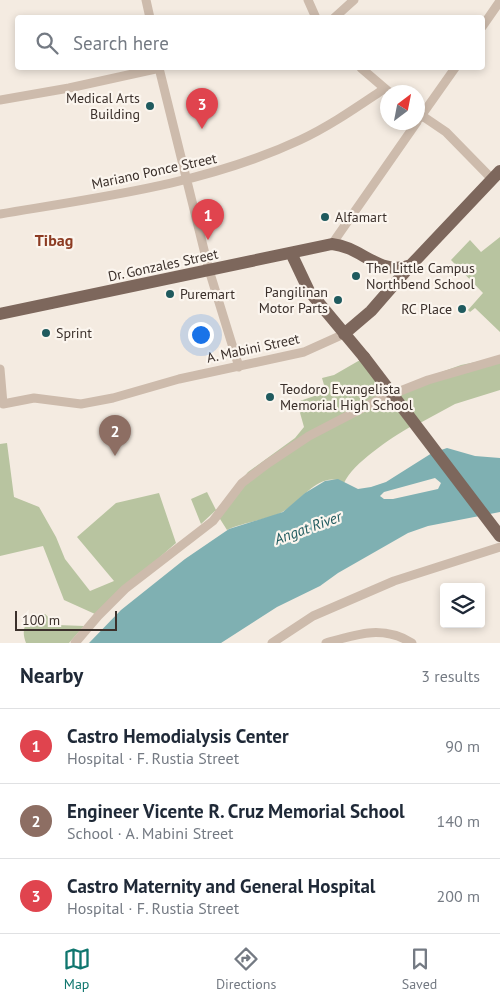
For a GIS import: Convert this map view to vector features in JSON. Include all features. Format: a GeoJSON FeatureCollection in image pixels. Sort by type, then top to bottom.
{"type":"FeatureCollection","features":[{"type":"Feature","properties":{"kind":"main road","name":"A. Mabini Street"},"geometry":{"type":"LineString","coordinates":[[344,334],[371,311],[410,265],[496,175]]}},
{"type":"Feature","properties":{"kind":"main road","name":"Dr. Gonzales Street"},"geometry":{"type":"LineString","coordinates":[[0,314],[291,253],[313,246],[347,245],[387,268],[399,270],[410,265]]}},
{"type":"Feature","properties":{"kind":"main road"},"geometry":{"type":"LineString","coordinates":[[291,253],[309,291],[364,357],[500,536]]}},
{"type":"Feature","properties":{"kind":"street"},"geometry":{"type":"LineString","coordinates":[[146,0],[149,15]]}},
{"type":"Feature","properties":{"kind":"street"},"geometry":{"type":"LineString","coordinates":[[308,0],[315,15]]}},
{"type":"Feature","properties":{"kind":"street"},"geometry":{"type":"LineString","coordinates":[[337,15],[354,0]]}},
{"type":"Feature","properties":{"kind":"street"},"geometry":{"type":"LineString","coordinates":[[485,23],[500,1]]}},
{"type":"Feature","properties":{"kind":"street"},"geometry":{"type":"LineString","coordinates":[[0,100],[69,88],[150,70]]}},
{"type":"Feature","properties":{"kind":"street"},"geometry":{"type":"LineString","coordinates":[[160,70],[209,270],[238,366]]}},
{"type":"Feature","properties":{"kind":"street"},"geometry":{"type":"LineString","coordinates":[[363,70],[380,85]]}},
{"type":"Feature","properties":{"kind":"street"},"geometry":{"type":"LineString","coordinates":[[425,109],[454,70]]}},
{"type":"Feature","properties":{"kind":"street","name":"Mariano Ponce Street"},"geometry":{"type":"LineString","coordinates":[[0,214],[187,180],[225,170],[300,140],[380,95]]}},
{"type":"Feature","properties":{"kind":"street"},"geometry":{"type":"LineString","coordinates":[[425,122],[446,132],[496,175]]}},
{"type":"Feature","properties":{"kind":"street"},"geometry":{"type":"LineString","coordinates":[[332,244],[410,130]]}},
{"type":"Feature","properties":{"kind":"street","name":"A. Mabini Street"},"geometry":{"type":"LineString","coordinates":[[0,369],[3,404],[34,398],[81,404],[113,398],[179,379],[304,352],[344,334]]}},
{"type":"Feature","properties":{"kind":"street"},"geometry":{"type":"LineString","coordinates":[[75,643],[125,589],[213,521],[242,484],[267,464],[310,436],[380,399],[428,380],[500,359]]}},
{"type":"Feature","properties":{"kind":"street"},"geometry":{"type":"LineString","coordinates":[[272,643],[313,616],[394,581],[500,547]]}},
{"type":"Feature","properties":{"kind":"street"},"geometry":{"type":"LineString","coordinates":[[326,643],[364,632],[383,631],[412,643]]}},
{"type":"Feature","properties":{"kind":"green space"},"geometry":{"type":"Polygon","coordinates":[[[500,237],[500,332],[475,308],[470,312],[468,310],[483,293],[451,260],[470,240],[481,252],[500,237]]]}},
{"type":"Feature","properties":{"kind":"green space"},"geometry":{"type":"Polygon","coordinates":[[[500,357],[500,390],[455,404],[420,423],[394,389],[461,365],[500,357]]]}},
{"type":"Feature","properties":{"kind":"green space"},"geometry":{"type":"Polygon","coordinates":[[[360,360],[410,427],[364,459],[355,467],[344,483],[336,480],[327,480],[319,483],[279,514],[227,530],[215,511],[201,524],[191,499],[207,492],[216,510],[248,472],[295,438],[304,427],[297,402],[326,392],[322,378],[334,375],[360,360]]]}},
{"type":"Feature","properties":{"kind":"green space"},"geometry":{"type":"Polygon","coordinates":[[[7,443],[14,497],[39,507],[56,537],[65,559],[90,591],[114,581],[77,537],[116,503],[159,493],[176,543],[95,614],[64,600],[43,546],[0,556],[0,444],[7,443]]]}},
{"type":"Feature","properties":{"kind":"green space"},"geometry":{"type":"Polygon","coordinates":[[[45,614],[57,625],[84,626],[69,643],[26,643],[24,631],[27,623],[45,614]]]}},
{"type":"Feature","properties":{"kind":"water","name":"Angat River"},"geometry":{"type":"Polygon","coordinates":[[[447,448],[475,456],[500,458],[500,512],[428,526],[408,533],[338,573],[320,586],[277,607],[221,643],[89,643],[121,610],[185,559],[229,529],[283,512],[305,493],[325,481],[338,479],[358,489],[371,487],[386,482],[432,453],[447,448]],[[435,478],[384,492],[380,496],[384,499],[393,499],[438,489],[441,483],[435,478]]]}},
{"type":"Feature","properties":{"kind":"place","name":"Medical Arts Building"},"geometry":{"type":"Point","coordinates":[150,106]}},
{"type":"Feature","properties":{"kind":"place","name":"Castro Maternity and General Hospital"},"geometry":{"type":"Point","coordinates":[202,129]}},
{"type":"Feature","properties":{"kind":"place","name":"Alfamart"},"geometry":{"type":"Point","coordinates":[325,217]}},
{"type":"Feature","properties":{"kind":"place","name":"Castro Hemodialysis Center"},"geometry":{"type":"Point","coordinates":[208,240]}},
{"type":"Feature","properties":{"kind":"place","name":"The Little Campus Northbend School"},"geometry":{"type":"Point","coordinates":[356,276]}},
{"type":"Feature","properties":{"kind":"place","name":"Puremart"},"geometry":{"type":"Point","coordinates":[170,294]}},
{"type":"Feature","properties":{"kind":"place","name":"Pangilinan Motor Parts"},"geometry":{"type":"Point","coordinates":[338,300]}},
{"type":"Feature","properties":{"kind":"place","name":"RC Place"},"geometry":{"type":"Point","coordinates":[462,309]}},
{"type":"Feature","properties":{"kind":"place","name":"Sprint"},"geometry":{"type":"Point","coordinates":[46,333]}},
{"type":"Feature","properties":{"kind":"place","name":"Teodoro Evangelista Memorial High School"},"geometry":{"type":"Point","coordinates":[270,397]}},
{"type":"Feature","properties":{"kind":"place","name":"Engineer Vicente R. Cruz Memorial School"},"geometry":{"type":"Point","coordinates":[115,456]}},
{"type":"Feature","properties":{"kind":"district","name":"Tibag"},"geometry":{"type":"Point","coordinates":[54,240]}}]}
